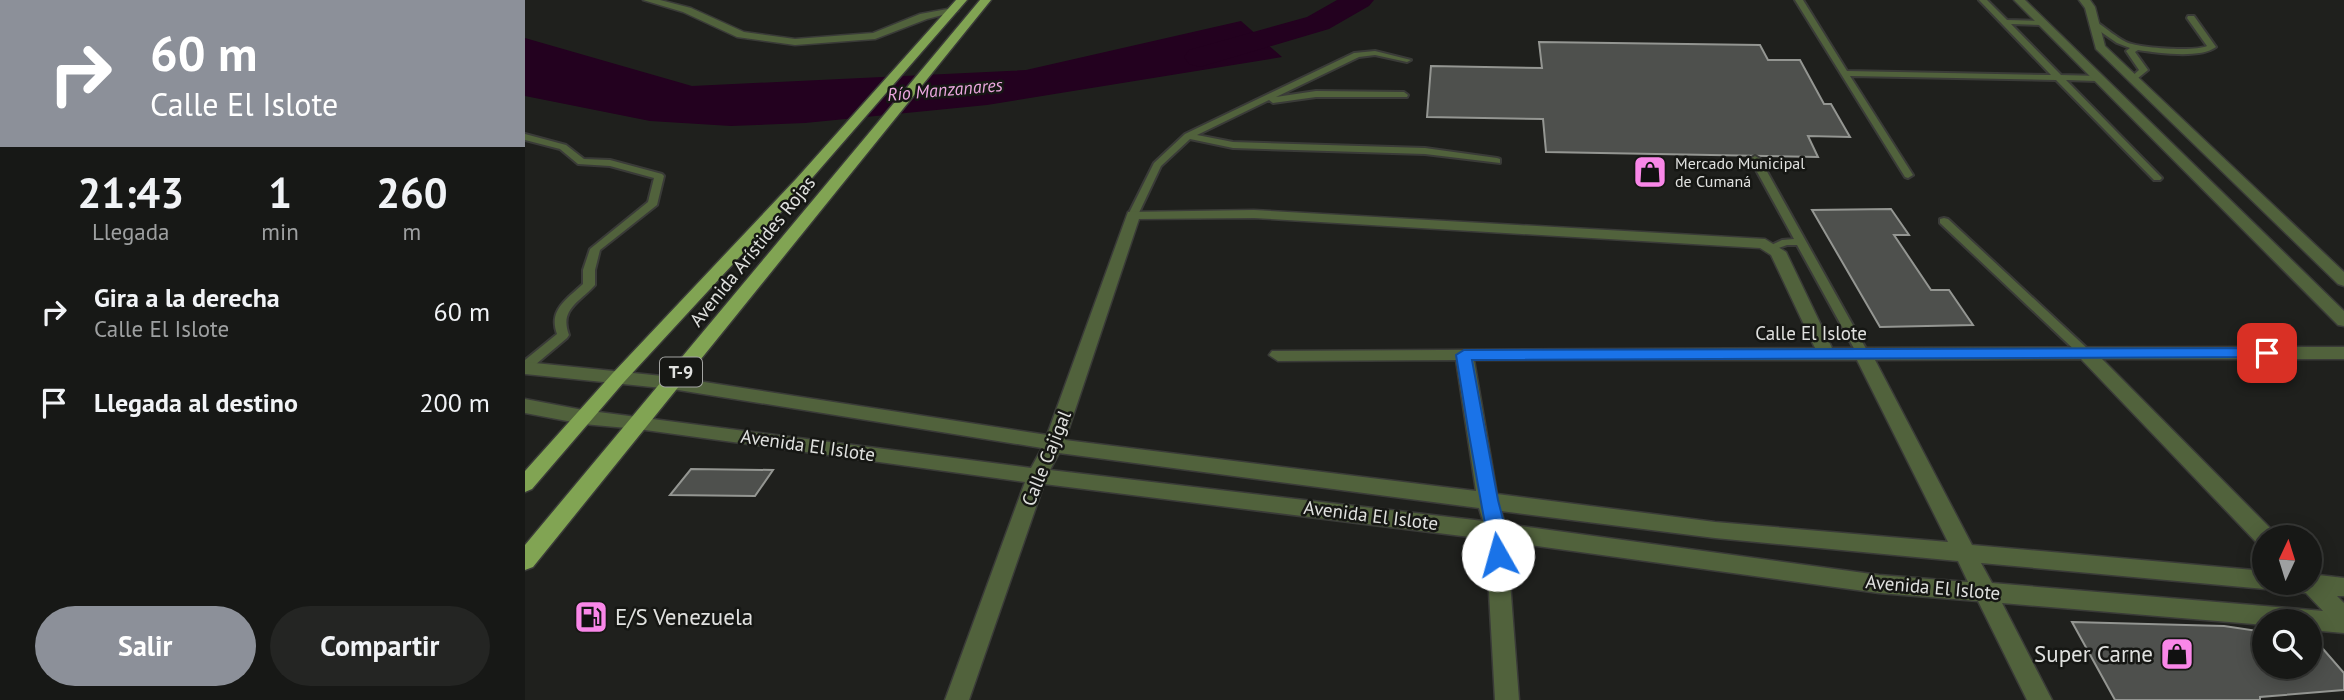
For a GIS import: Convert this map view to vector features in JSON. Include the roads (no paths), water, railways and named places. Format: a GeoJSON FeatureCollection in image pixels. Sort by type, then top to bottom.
{"type":"FeatureCollection","features":[{"type":"Feature","properties":{"kind":"main road","name":"Avenida Arístides Rojas"},"geometry":{"type":"LineString","coordinates":[[525,484],[962,0]]}},
{"type":"Feature","properties":{"kind":"main road","name":"Avenida Arístides Rojas"},"geometry":{"type":"LineString","coordinates":[[525,561],[986,0]]}},
{"type":"Feature","properties":{"kind":"street"},"geometry":{"type":"LineString","coordinates":[[648,0],[670,2],[741,35],[795,42],[876,36],[924,16],[953,11]]}},
{"type":"Feature","properties":{"kind":"street"},"geometry":{"type":"LineString","coordinates":[[2019,0],[2344,321]]}},
{"type":"Feature","properties":{"kind":"street"},"geometry":{"type":"LineString","coordinates":[[2084,0],[2090,7],[2099,47],[2344,281]]}},
{"type":"Feature","properties":{"kind":"street"},"geometry":{"type":"LineString","coordinates":[[1133,215],[1254,214],[1749,241],[1778,253],[1826,354]]}},
{"type":"Feature","properties":{"kind":"street","name":"Calle Cajigal"},"geometry":{"type":"LineString","coordinates":[[957,700],[1037,476],[1054,443],[1133,215]]}},
{"type":"Feature","properties":{"kind":"street","name":"Calle El Islote"},"geometry":{"type":"LineString","coordinates":[[1278,355],[2344,353]]}},
{"type":"Feature","properties":{"kind":"street"},"geometry":{"type":"LineString","coordinates":[[1863,354],[2040,700]]}},
{"type":"Feature","properties":{"kind":"street"},"geometry":{"type":"LineString","coordinates":[[2086,354],[2253,525]]}},
{"type":"Feature","properties":{"kind":"street"},"geometry":{"type":"LineString","coordinates":[[1464,355],[1488,500],[1496,531],[1507,700]]}},
{"type":"Feature","properties":{"kind":"street","name":"Avenida El Islote"},"geometry":{"type":"LineString","coordinates":[[525,368],[672,383],[1060,446],[1714,530],[2252,579]]}},
{"type":"Feature","properties":{"kind":"street","name":"Avenida El Islote"},"geometry":{"type":"LineString","coordinates":[[525,406],[583,417],[638,422],[1037,476],[1496,531],[1879,584],[2344,621]]}},
{"type":"Feature","properties":{"kind":"street"},"geometry":{"type":"LineString","coordinates":[[2322,585],[2344,587]]}},
{"type":"Feature","properties":{"kind":"street"},"geometry":{"type":"LineString","coordinates":[[2317,595],[2344,621]]}},
{"type":"Feature","properties":{"kind":"lane"},"geometry":{"type":"LineString","coordinates":[[1799,0],[1909,175]]}},
{"type":"Feature","properties":{"kind":"lane"},"geometry":{"type":"LineString","coordinates":[[1983,0],[2157,178]]}},
{"type":"Feature","properties":{"kind":"lane"},"geometry":{"type":"LineString","coordinates":[[2095,25],[2110,32],[2126,45],[2204,51],[2212,47],[2191,18]]}},
{"type":"Feature","properties":{"kind":"lane"},"geometry":{"type":"LineString","coordinates":[[2005,22],[2042,23]]}},
{"type":"Feature","properties":{"kind":"lane"},"geometry":{"type":"LineString","coordinates":[[2133,79],[2144,70],[2130,51],[2138,47]]}},
{"type":"Feature","properties":{"kind":"lane"},"geometry":{"type":"LineString","coordinates":[[1133,215],[1157,165],[1188,136],[1357,55],[1374,53],[1407,60]]}},
{"type":"Feature","properties":{"kind":"lane"},"geometry":{"type":"LineString","coordinates":[[1845,73],[2097,78]]}},
{"type":"Feature","properties":{"kind":"lane"},"geometry":{"type":"LineString","coordinates":[[1252,104],[1316,94],[1404,95]]}},
{"type":"Feature","properties":{"kind":"lane"},"geometry":{"type":"LineString","coordinates":[[1188,136],[1233,145],[1425,151],[1497,161]]}},
{"type":"Feature","properties":{"kind":"lane"},"geometry":{"type":"LineString","coordinates":[[525,137],[573,151],[581,162],[610,163],[659,176],[653,204],[595,249],[589,285],[562,310],[560,327],[563,335],[525,368]]}},
{"type":"Feature","properties":{"kind":"lane"},"geometry":{"type":"LineString","coordinates":[[1755,159],[1863,354]]}},
{"type":"Feature","properties":{"kind":"lane"},"geometry":{"type":"LineString","coordinates":[[1944,221],[2086,354]]}},
{"type":"Feature","properties":{"kind":"lane"},"geometry":{"type":"LineString","coordinates":[[1770,248],[1786,242],[1801,242]]}},
{"type":"Feature","properties":{"kind":"water"},"geometry":{"type":"Polygon","coordinates":[[[1241,21],[1282,57],[987,105],[805,123],[731,126],[650,121],[525,96],[525,38],[692,86],[1026,70],[1241,21]]]}},
{"type":"Feature","properties":{"kind":"waterway","name":"Río Manzanares"},"geometry":{"type":"LineString","coordinates":[[1200,57],[1318,23],[1359,0]]}},
{"type":"Feature","properties":{"kind":"place","name":"Mercado Municipal de Cumaná"},"geometry":{"type":"Point","coordinates":[1650,172]}},
{"type":"Feature","properties":{"kind":"place","name":"E/S Venezuela"},"geometry":{"type":"Point","coordinates":[591,617]}},
{"type":"Feature","properties":{"kind":"place","name":"Super Carne"},"geometry":{"type":"Point","coordinates":[2177,654]}}]}
